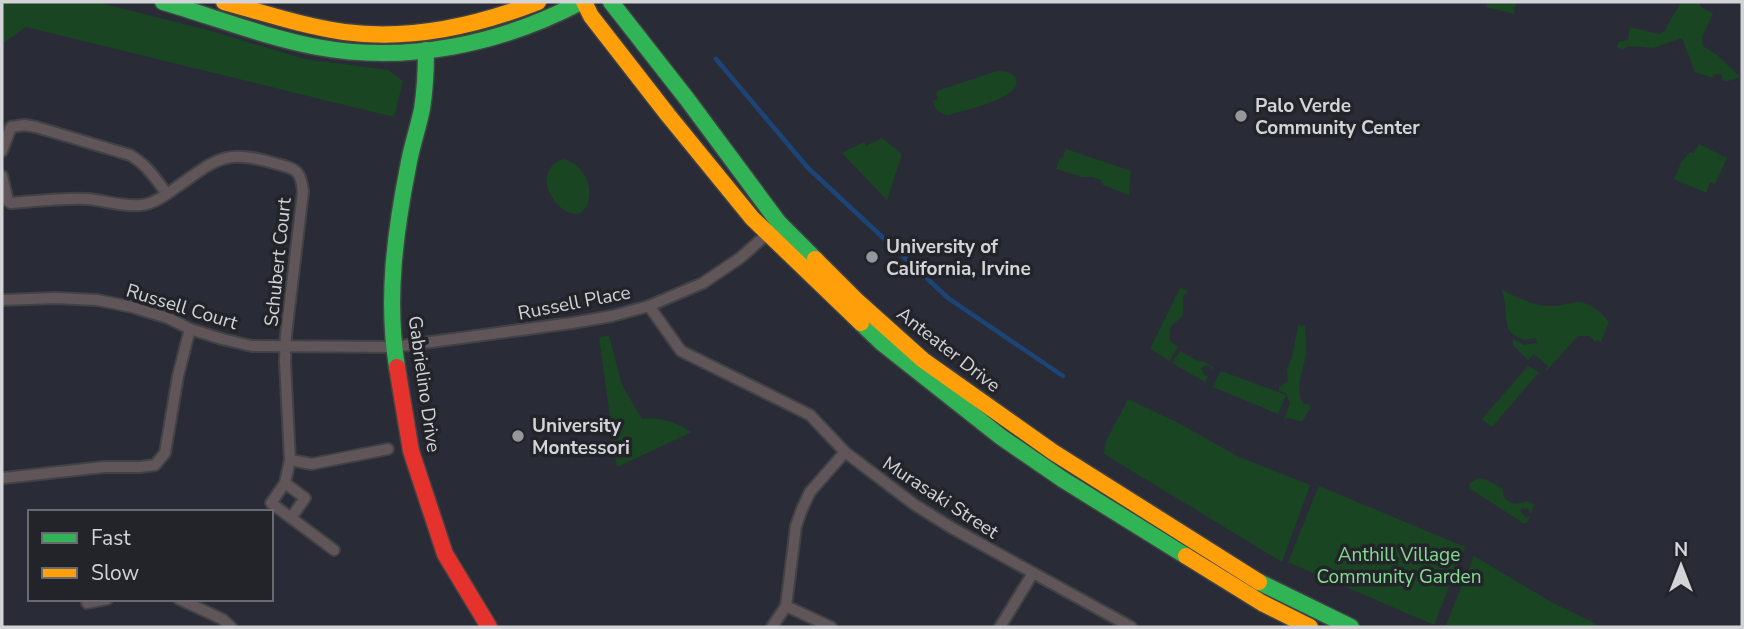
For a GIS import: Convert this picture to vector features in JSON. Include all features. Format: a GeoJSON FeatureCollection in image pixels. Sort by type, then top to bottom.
{"type":"FeatureCollection","features":[{"type":"Feature","properties":{"kind":"main road"},"geometry":{"type":"LineString","coordinates":[[163,2],[320,48],[387,53],[426,50],[497,37],[563,13],[583,2]]}},
{"type":"Feature","properties":{"kind":"main road"},"geometry":{"type":"LineString","coordinates":[[224,2],[311,26],[346,33],[386,35],[424,33],[461,26],[491,19],[538,2]]}},
{"type":"Feature","properties":{"kind":"main road","name":"Anteater Drive"},"geometry":{"type":"LineString","coordinates":[[583,2],[591,16],[751,218],[774,228],[923,360],[1053,452],[1267,587],[1351,627]]}},
{"type":"Feature","properties":{"kind":"main road","name":"Anteater Drive"},"geometry":{"type":"LineString","coordinates":[[611,2],[687,99],[774,228],[812,278],[856,320],[934,386],[1062,479],[1262,603],[1310,627]]}},
{"type":"Feature","properties":{"kind":"main road","name":"Gabrielino Drive"},"geometry":{"type":"LineString","coordinates":[[426,50],[422,109],[408,164],[396,234],[392,280],[394,347],[411,451],[445,554],[489,627]]}},
{"type":"Feature","properties":{"kind":"main road"},"geometry":{"type":"LineString","coordinates":[[934,386],[956,394],[1061,464],[1077,466]]}},
{"type":"Feature","properties":{"kind":"street"},"geometry":{"type":"LineString","coordinates":[[2,152],[10,127],[36,127],[130,155],[149,170],[167,194]]}},
{"type":"Feature","properties":{"kind":"street","name":"Schubert Court"},"geometry":{"type":"LineString","coordinates":[[2,176],[8,201],[11,203],[87,199],[142,205],[152,203],[217,160],[234,156],[254,157],[290,167],[298,172],[303,192],[285,347],[290,460],[285,483],[271,503],[334,550]]}},
{"type":"Feature","properties":{"kind":"street","name":"Russell Place"},"geometry":{"type":"LineString","coordinates":[[394,347],[572,323],[649,306],[703,283],[740,258],[774,228]]}},
{"type":"Feature","properties":{"kind":"street","name":"Russell Court"},"geometry":{"type":"LineString","coordinates":[[2,300],[97,300],[132,307],[222,340],[252,346],[394,347]]}},
{"type":"Feature","properties":{"kind":"street","name":"Murasaki Street"},"geometry":{"type":"LineString","coordinates":[[649,306],[681,351],[810,415],[845,452],[915,505],[1131,627]]}},
{"type":"Feature","properties":{"kind":"street"},"geometry":{"type":"LineString","coordinates":[[4,478],[104,467],[155,465],[165,453],[178,376],[190,328]]}},
{"type":"Feature","properties":{"kind":"street"},"geometry":{"type":"LineString","coordinates":[[290,460],[312,464],[388,449]]}},
{"type":"Feature","properties":{"kind":"street"},"geometry":{"type":"LineString","coordinates":[[772,627],[786,606],[796,526],[802,509],[810,492],[845,452]]}},
{"type":"Feature","properties":{"kind":"street"},"geometry":{"type":"LineString","coordinates":[[285,483],[305,498],[291,518]]}},
{"type":"Feature","properties":{"kind":"street"},"geometry":{"type":"LineString","coordinates":[[1000,627],[1033,573]]}},
{"type":"Feature","properties":{"kind":"street"},"geometry":{"type":"LineString","coordinates":[[87,603],[97,601]]}},
{"type":"Feature","properties":{"kind":"street"},"geometry":{"type":"LineString","coordinates":[[183,601],[222,619],[231,627]]}},
{"type":"Feature","properties":{"kind":"street"},"geometry":{"type":"LineString","coordinates":[[786,606],[831,627]]}},
{"type":"Feature","properties":{"kind":"shaded area","name":"University of California, Irvine"},"geometry":{"type":"Polygon","coordinates":[[[2,2],[1742,2],[1742,627],[2,627],[2,2]]]}},
{"type":"Feature","properties":{"kind":"green space"},"geometry":{"type":"Polygon","coordinates":[[[2,2],[97,2],[211,31],[305,59],[388,70],[403,81],[394,117],[26,27],[2,44],[2,2]]]}},
{"type":"Feature","properties":{"kind":"green space"},"geometry":{"type":"Polygon","coordinates":[[[1488,2],[1516,2],[1514,14],[1486,7],[1488,2]]]}},
{"type":"Feature","properties":{"kind":"green space"},"geometry":{"type":"Polygon","coordinates":[[[1681,2],[1700,2],[1700,6],[1713,14],[1702,37],[1703,46],[1740,77],[1723,81],[1721,74],[1715,74],[1713,78],[1695,72],[1682,38],[1653,48],[1628,46],[1623,50],[1617,47],[1619,42],[1628,40],[1630,27],[1659,34],[1665,31],[1681,2]]]}},
{"type":"Feature","properties":{"kind":"green space"},"geometry":{"type":"Polygon","coordinates":[[[997,71],[1011,73],[1016,79],[1016,86],[1001,98],[948,115],[940,113],[935,107],[933,101],[938,99],[937,91],[997,71]]]}},
{"type":"Feature","properties":{"kind":"green space"},"geometry":{"type":"Polygon","coordinates":[[[882,138],[902,154],[887,200],[842,153],[864,142],[866,146],[882,138]]]}},
{"type":"Feature","properties":{"kind":"green space"},"geometry":{"type":"Polygon","coordinates":[[[1699,144],[1727,158],[1715,184],[1710,182],[1706,193],[1674,179],[1681,163],[1690,152],[1694,153],[1699,144]]]}},
{"type":"Feature","properties":{"kind":"green space"},"geometry":{"type":"Polygon","coordinates":[[[1066,149],[1131,171],[1129,195],[1103,185],[1101,180],[1056,169],[1066,149]]]}},
{"type":"Feature","properties":{"kind":"green space"},"geometry":{"type":"Polygon","coordinates":[[[563,159],[576,165],[588,182],[588,202],[582,212],[573,214],[564,210],[549,190],[547,178],[551,167],[563,159]]]}},
{"type":"Feature","properties":{"kind":"green space"},"geometry":{"type":"Polygon","coordinates":[[[1180,288],[1188,291],[1183,297],[1183,315],[1170,330],[1170,341],[1178,347],[1169,361],[1151,347],[1180,288]]]}},
{"type":"Feature","properties":{"kind":"green space"},"geometry":{"type":"Polygon","coordinates":[[[1501,289],[1542,305],[1581,302],[1590,306],[1609,322],[1601,342],[1596,342],[1589,336],[1578,336],[1545,370],[1548,366],[1534,354],[1528,360],[1513,345],[1513,339],[1524,345],[1537,343],[1536,338],[1525,340],[1509,330],[1501,289]]]}},
{"type":"Feature","properties":{"kind":"green space"},"geometry":{"type":"Polygon","coordinates":[[[1298,325],[1305,326],[1306,348],[1299,391],[1303,404],[1308,404],[1310,408],[1302,422],[1284,419],[1290,403],[1286,393],[1279,391],[1279,387],[1288,381],[1287,368],[1292,358],[1298,325]]]}},
{"type":"Feature","properties":{"kind":"green space"},"geometry":{"type":"Polygon","coordinates":[[[609,336],[622,385],[642,419],[668,421],[692,432],[617,467],[599,337],[609,336]]]}},
{"type":"Feature","properties":{"kind":"green space"},"geometry":{"type":"Polygon","coordinates":[[[1180,351],[1205,362],[1214,368],[1210,371],[1212,368],[1208,365],[1201,369],[1203,374],[1209,374],[1205,382],[1172,363],[1180,351]]]}},
{"type":"Feature","properties":{"kind":"green space"},"geometry":{"type":"Polygon","coordinates":[[[1528,366],[1539,372],[1492,427],[1482,419],[1528,366]]]}},
{"type":"Feature","properties":{"kind":"green space"},"geometry":{"type":"Polygon","coordinates":[[[1221,371],[1286,395],[1278,414],[1213,387],[1221,371]]]}},
{"type":"Feature","properties":{"kind":"green space"},"geometry":{"type":"Polygon","coordinates":[[[1128,399],[1239,457],[1310,485],[1282,562],[1104,454],[1106,441],[1128,399]]]}},
{"type":"Feature","properties":{"kind":"green space"},"geometry":{"type":"Polygon","coordinates":[[[1478,478],[1503,489],[1504,498],[1510,503],[1527,501],[1534,504],[1531,514],[1531,510],[1527,508],[1520,511],[1526,518],[1530,516],[1527,523],[1469,488],[1469,484],[1478,478]]]}},
{"type":"Feature","properties":{"kind":"green space","name":"Anthill Village Community Garden"},"geometry":{"type":"Polygon","coordinates":[[[1319,486],[1465,547],[1434,625],[1288,562],[1319,486]]]}},
{"type":"Feature","properties":{"kind":"green space"},"geometry":{"type":"Polygon","coordinates":[[[1474,556],[1551,602],[1602,627],[1445,627],[1474,556]]]}},
{"type":"Feature","properties":{"kind":"waterway"},"geometry":{"type":"LineString","coordinates":[[716,59],[808,168],[948,298],[1063,376]]}},
{"type":"Feature","properties":{"kind":"traffic: fast"},"geometry":{"type":"LineString","coordinates":[[163,2],[298,43],[351,52],[385,53],[453,47],[486,39],[550,17],[581,2]]}},
{"type":"Feature","properties":{"kind":"traffic: fast"},"geometry":{"type":"LineString","coordinates":[[611,2],[779,223],[815,259]]}},
{"type":"Feature","properties":{"kind":"traffic: fast"},"geometry":{"type":"LineString","coordinates":[[397,367],[392,317],[396,242],[403,192],[422,109],[426,50]]}},
{"type":"Feature","properties":{"kind":"traffic: fast"},"geometry":{"type":"LineString","coordinates":[[861,323],[882,343],[1001,437],[1062,479],[1186,556]]}},
{"type":"Feature","properties":{"kind":"traffic: fast"},"geometry":{"type":"LineString","coordinates":[[1259,582],[1351,627]]}},
{"type":"Feature","properties":{"kind":"traffic: slow"},"geometry":{"type":"LineString","coordinates":[[224,2],[329,29],[369,34],[418,33],[443,29],[491,18],[538,2]]}},
{"type":"Feature","properties":{"kind":"traffic: slow"},"geometry":{"type":"LineString","coordinates":[[584,2],[591,16],[752,218],[861,323]]}},
{"type":"Feature","properties":{"kind":"traffic: slow"},"geometry":{"type":"LineString","coordinates":[[815,259],[923,360],[1053,452],[1259,582]]}},
{"type":"Feature","properties":{"kind":"traffic: slow"},"geometry":{"type":"LineString","coordinates":[[1186,556],[1262,603],[1310,627]]}},
{"type":"Feature","properties":{"kind":"traffic: jam"},"geometry":{"type":"LineString","coordinates":[[397,367],[411,451],[445,554],[489,627]]}},
{"type":"Feature","properties":{"kind":"place","name":"Palo Verde Community Center"},"geometry":{"type":"Point","coordinates":[1241,116]}},
{"type":"Feature","properties":{"kind":"place","name":"University of California, Irvine"},"geometry":{"type":"Point","coordinates":[872,257]}},
{"type":"Feature","properties":{"kind":"place","name":"University Montessori"},"geometry":{"type":"Point","coordinates":[518,436]}}]}
